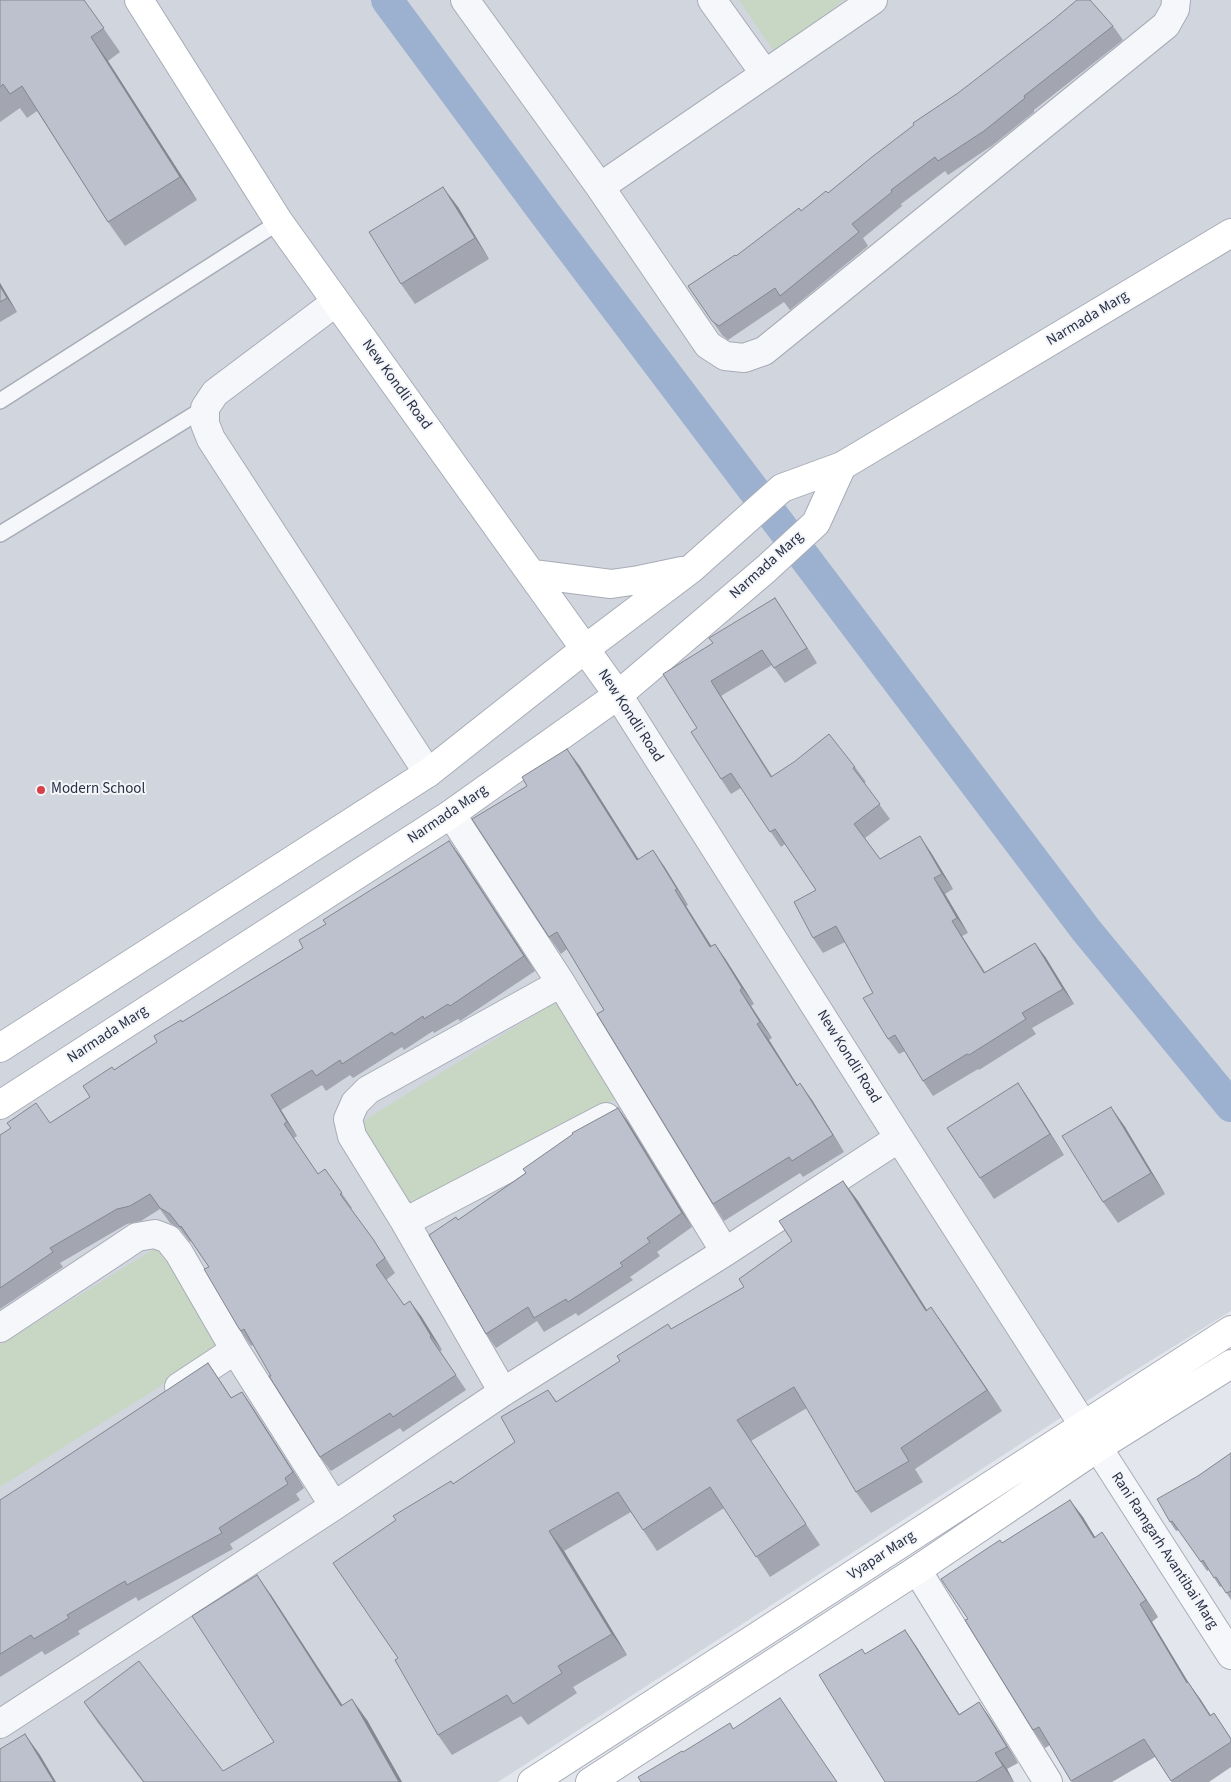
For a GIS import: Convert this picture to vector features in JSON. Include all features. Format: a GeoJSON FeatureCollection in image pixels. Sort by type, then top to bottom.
{"type":"FeatureCollection","features":[{"type":"Feature","properties":{"kind":"street","name":"New Kondli Road"},"geometry":{"type":"LineString","coordinates":[[139,0],[279,222],[618,695],[1090,1437]]}},
{"type":"Feature","properties":{"kind":"street"},"geometry":{"type":"LineString","coordinates":[[465,0],[600,187],[708,345],[725,356],[744,358],[764,351],[1166,25],[1175,8],[1176,0]]}},
{"type":"Feature","properties":{"kind":"street"},"geometry":{"type":"LineString","coordinates":[[712,0],[765,74]]}},
{"type":"Feature","properties":{"kind":"street"},"geometry":{"type":"LineString","coordinates":[[600,187],[873,0]]}},
{"type":"Feature","properties":{"kind":"street","name":"Narmada Marg"},"geometry":{"type":"LineString","coordinates":[[0,1048],[428,773],[585,649],[691,569],[782,488],[842,466],[1231,234]]}},
{"type":"Feature","properties":{"kind":"street"},"geometry":{"type":"LineString","coordinates":[[336,302],[215,393],[205,408],[204,424],[211,439],[428,773]]}},
{"type":"Feature","properties":{"kind":"street","name":"Narmada Marg"},"geometry":{"type":"LineString","coordinates":[[0,1105],[451,814],[618,695],[816,523],[842,466]]}},
{"type":"Feature","properties":{"kind":"street"},"geometry":{"type":"LineString","coordinates":[[533,574],[611,584],[691,569]]}},
{"type":"Feature","properties":{"kind":"street"},"geometry":{"type":"LineString","coordinates":[[451,814],[561,983],[725,1252]]}},
{"type":"Feature","properties":{"kind":"street"},"geometry":{"type":"LineString","coordinates":[[503,1392],[405,1222],[352,1136],[348,1119],[355,1103],[368,1090],[561,983]]}},
{"type":"Feature","properties":{"kind":"street"},"geometry":{"type":"LineString","coordinates":[[405,1222],[633,1102]]}},
{"type":"Feature","properties":{"kind":"street"},"geometry":{"type":"LineString","coordinates":[[0,1724],[334,1506],[503,1392],[725,1252],[899,1138]]}},
{"type":"Feature","properties":{"kind":"street"},"geometry":{"type":"LineString","coordinates":[[0,1328],[137,1237],[155,1234],[168,1239],[179,1253],[235,1350],[334,1506]]}},
{"type":"Feature","properties":{"kind":"street","name":"Vyapar Marg"},"geometry":{"type":"LineString","coordinates":[[590,1782],[917,1570],[1231,1330]]}},
{"type":"Feature","properties":{"kind":"street"},"geometry":{"type":"LineString","coordinates":[[162,1398],[235,1350]]}},
{"type":"Feature","properties":{"kind":"street","name":"Vyapar Marg"},"geometry":{"type":"LineString","coordinates":[[532,1782],[1090,1437],[1231,1364]]}},
{"type":"Feature","properties":{"kind":"street","name":"Rani Ramgarh Avantibai Marg"},"geometry":{"type":"LineString","coordinates":[[1090,1437],[1231,1655]]}},
{"type":"Feature","properties":{"kind":"street"},"geometry":{"type":"LineString","coordinates":[[917,1570],[1048,1782]]}},
{"type":"Feature","properties":{"kind":"lane"},"geometry":{"type":"LineString","coordinates":[[0,401],[279,222]]}},
{"type":"Feature","properties":{"kind":"lane"},"geometry":{"type":"LineString","coordinates":[[0,534],[205,408]]}},
{"type":"Feature","properties":{"kind":"shaded area"},"geometry":{"type":"Polygon","coordinates":[[[0,0],[1231,0],[1231,1311],[1113,1384],[498,1782],[0,1782],[0,0]]]}},
{"type":"Feature","properties":{"kind":"green space"},"geometry":{"type":"Polygon","coordinates":[[[739,0],[844,0],[775,53],[739,0]]]}},
{"type":"Feature","properties":{"kind":"green space"},"geometry":{"type":"Polygon","coordinates":[[[557,1001],[618,1097],[421,1219],[360,1123],[557,1001]]]}},
{"type":"Feature","properties":{"kind":"green space"},"geometry":{"type":"Polygon","coordinates":[[[157,1247],[221,1348],[0,1487],[0,1345],[157,1247]]]}},
{"type":"Feature","properties":{"kind":"building"},"geometry":{"type":"Polygon","coordinates":[[[0,0],[84,0],[104,28],[91,37],[180,177],[108,222],[22,86],[10,94],[3,84],[0,87],[0,0]]]}},
{"type":"Feature","properties":{"kind":"building"},"geometry":{"type":"Polygon","coordinates":[[[1077,0],[1090,0],[1113,26],[1024,96],[1025,98],[984,131],[938,161],[935,157],[891,190],[892,192],[852,224],[859,232],[780,296],[775,288],[719,326],[712,321],[688,286],[736,256],[799,208],[801,211],[826,191],[828,193],[914,125],[913,123],[958,93],[1077,0]]]}},
{"type":"Feature","properties":{"kind":"building"},"geometry":{"type":"Polygon","coordinates":[[[443,187],[475,238],[401,284],[369,232],[443,187]]]}},
{"type":"Feature","properties":{"kind":"building"},"geometry":{"type":"Polygon","coordinates":[[[0,286],[7,298],[0,302],[0,286]]]}},
{"type":"Feature","properties":{"kind":"building"},"geometry":{"type":"Polygon","coordinates":[[[775,598],[807,648],[774,668],[762,650],[711,681],[771,777],[794,762],[829,734],[855,767],[853,768],[880,804],[854,824],[880,859],[920,836],[942,874],[934,878],[957,918],[952,921],[984,973],[1035,943],[1063,989],[1022,1013],[1026,1019],[923,1081],[895,1035],[888,1039],[863,998],[873,993],[836,926],[813,938],[794,902],[816,890],[775,829],[770,832],[731,773],[721,779],[691,732],[697,728],[663,674],[713,643],[709,638],[775,598]]]}},
{"type":"Feature","properties":{"kind":"building"},"geometry":{"type":"Polygon","coordinates":[[[567,749],[637,860],[653,850],[710,947],[715,944],[742,988],[740,990],[760,1022],[757,1024],[797,1086],[800,1083],[833,1135],[792,1161],[789,1157],[713,1204],[597,1014],[604,1010],[557,932],[549,937],[472,819],[527,786],[522,777],[567,749]]]}},
{"type":"Feature","properties":{"kind":"building"},"geometry":{"type":"Polygon","coordinates":[[[449,841],[524,956],[450,1006],[448,1004],[424,1019],[423,1016],[394,1035],[392,1032],[342,1064],[340,1060],[316,1076],[312,1070],[271,1095],[287,1122],[284,1124],[318,1174],[325,1169],[342,1193],[340,1194],[385,1258],[376,1265],[404,1305],[410,1301],[430,1337],[456,1375],[393,1417],[390,1413],[320,1457],[269,1376],[271,1376],[244,1329],[241,1331],[238,1327],[204,1269],[209,1267],[181,1226],[170,1214],[160,1208],[150,1194],[130,1206],[117,1209],[50,1248],[53,1252],[0,1288],[0,1135],[11,1128],[7,1123],[36,1103],[50,1123],[90,1097],[83,1086],[112,1067],[114,1070],[157,1042],[154,1036],[181,1020],[182,1022],[303,948],[299,940],[326,924],[323,920],[449,841]]]}},
{"type":"Feature","properties":{"kind":"building"},"geometry":{"type":"Polygon","coordinates":[[[1018,1083],[1050,1134],[980,1178],[947,1128],[1018,1083]]]}},
{"type":"Feature","properties":{"kind":"building"},"geometry":{"type":"Polygon","coordinates":[[[1111,1107],[1151,1173],[1103,1202],[1062,1136],[1111,1107]]]}},
{"type":"Feature","properties":{"kind":"building"},"geometry":{"type":"Polygon","coordinates":[[[618,1108],[682,1213],[647,1238],[650,1242],[620,1263],[623,1266],[568,1302],[566,1299],[534,1318],[528,1307],[486,1334],[429,1235],[456,1217],[458,1220],[526,1173],[523,1169],[572,1133],[618,1108]]]}},
{"type":"Feature","properties":{"kind":"building"},"geometry":{"type":"Polygon","coordinates":[[[843,1181],[926,1311],[931,1307],[987,1390],[901,1448],[909,1461],[856,1492],[794,1387],[737,1420],[806,1524],[756,1557],[710,1487],[643,1530],[618,1492],[549,1531],[612,1634],[558,1666],[562,1673],[513,1704],[507,1695],[438,1735],[395,1660],[398,1658],[333,1563],[396,1520],[393,1516],[451,1481],[453,1484],[515,1442],[501,1417],[548,1390],[556,1402],[620,1361],[617,1356],[668,1324],[671,1329],[744,1287],[739,1279],[792,1241],[779,1221],[843,1181]]]}},
{"type":"Feature","properties":{"kind":"building"},"geometry":{"type":"Polygon","coordinates":[[[208,1363],[231,1398],[242,1392],[293,1472],[285,1478],[288,1484],[219,1528],[222,1533],[127,1585],[125,1581],[67,1615],[69,1618],[34,1639],[31,1635],[0,1654],[0,1500],[208,1363]]]}},
{"type":"Feature","properties":{"kind":"building"},"geometry":{"type":"Polygon","coordinates":[[[1231,1453],[1231,1591],[1226,1593],[1203,1560],[1201,1562],[1172,1521],[1170,1522],[1157,1499],[1198,1476],[1231,1453]]]}},
{"type":"Feature","properties":{"kind":"building"},"geometry":{"type":"Polygon","coordinates":[[[1070,1500],[1094,1538],[1102,1532],[1146,1600],[1140,1604],[1187,1683],[1210,1716],[1214,1713],[1231,1739],[1231,1742],[1171,1781],[1144,1739],[1071,1781],[1039,1727],[1033,1730],[965,1620],[968,1619],[941,1579],[1000,1540],[1002,1543],[1070,1500]]]}},
{"type":"Feature","properties":{"kind":"building"},"geometry":{"type":"Polygon","coordinates":[[[257,1575],[341,1706],[352,1699],[399,1782],[144,1782],[84,1702],[139,1661],[223,1771],[274,1742],[192,1616],[257,1575]]]}},
{"type":"Feature","properties":{"kind":"building"},"geometry":{"type":"Polygon","coordinates":[[[905,1630],[959,1715],[979,1702],[1007,1747],[995,1753],[1003,1766],[976,1782],[885,1782],[819,1675],[862,1649],[865,1654],[905,1630]]]}},
{"type":"Feature","properties":{"kind":"building"},"geometry":{"type":"Polygon","coordinates":[[[780,1698],[837,1782],[641,1782],[638,1777],[730,1723],[733,1729],[780,1698]]]}},
{"type":"Feature","properties":{"kind":"building"},"geometry":{"type":"Polygon","coordinates":[[[25,1734],[54,1782],[0,1782],[0,1749],[25,1734]]]}},
{"type":"Feature","properties":{"kind":"waterway"},"geometry":{"type":"LineString","coordinates":[[387,0],[543,211],[1086,930],[1231,1106]]}},
{"type":"Feature","properties":{"kind":"place","name":"Modern School"},"geometry":{"type":"Point","coordinates":[41,790]}}]}
